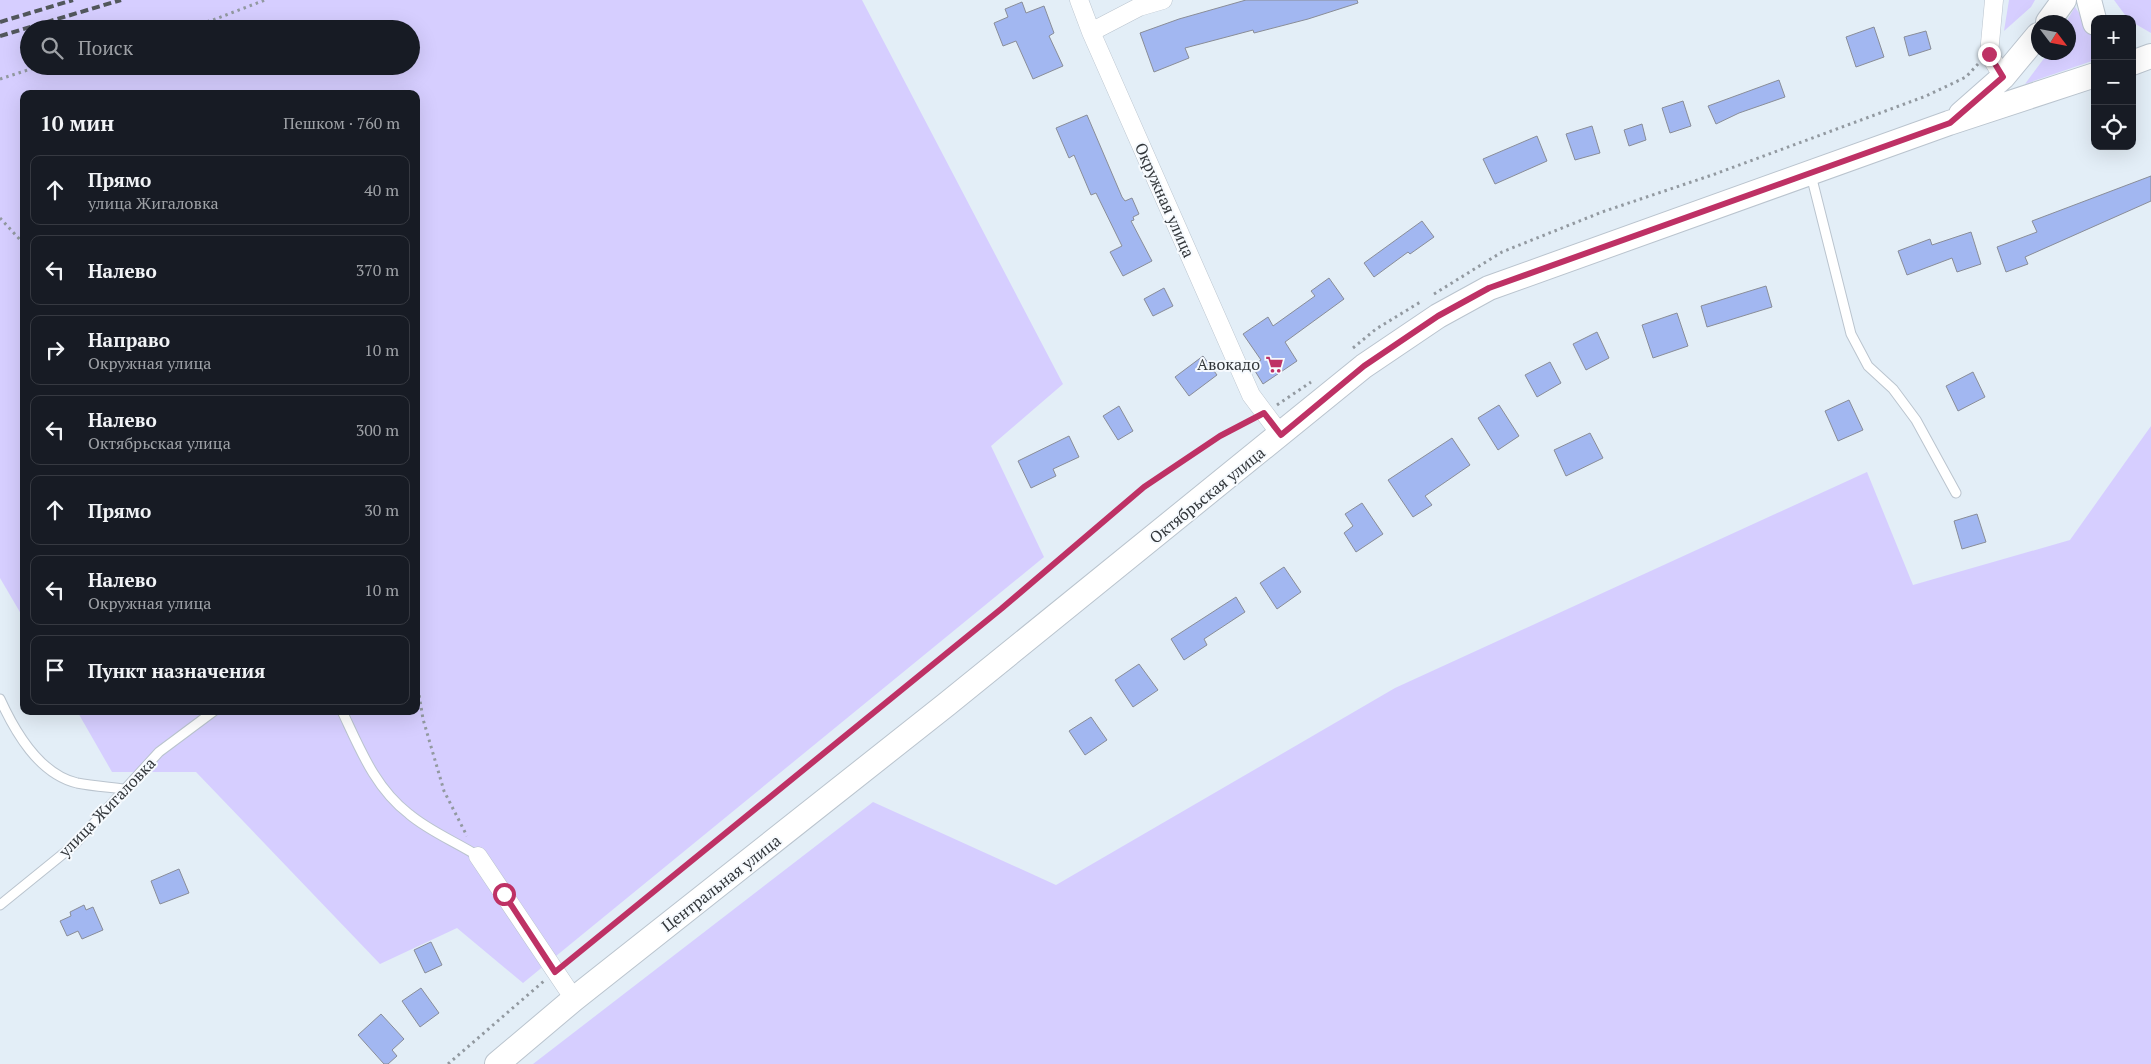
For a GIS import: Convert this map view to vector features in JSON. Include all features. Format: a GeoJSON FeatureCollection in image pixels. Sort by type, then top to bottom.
{"type":"FeatureCollection","features":[{"type":"Feature","properties":{"kind":"main road"},"geometry":{"type":"LineString","coordinates":[[2053,15],[2064,0]]}},
{"type":"Feature","properties":{"kind":"main road"},"geometry":{"type":"LineString","coordinates":[[2089,0],[2093,15]]}},
{"type":"Feature","properties":{"kind":"main road"},"geometry":{"type":"LineString","coordinates":[[1950,123],[2003,77],[2031,43]]}},
{"type":"Feature","properties":{"kind":"main road","name":"Октябрьская улица"},"geometry":{"type":"LineString","coordinates":[[947,704],[1364,366],[1438,316],[1489,288],[1950,123],[2091,76]]}},
{"type":"Feature","properties":{"kind":"main road","name":"Центральная улица"},"geometry":{"type":"LineString","coordinates":[[497,1064],[574,999],[947,704]]}},
{"type":"Feature","properties":{"kind":"street","name":"Окружная улица"},"geometry":{"type":"LineString","coordinates":[[1079,0],[1091,32],[1251,395],[1281,435]]}},
{"type":"Feature","properties":{"kind":"street"},"geometry":{"type":"LineString","coordinates":[[1091,32],[1139,7],[1163,0]]}},
{"type":"Feature","properties":{"kind":"street"},"geometry":{"type":"LineString","coordinates":[[1994,0],[1989,54],[2003,77]]}},
{"type":"Feature","properties":{"kind":"street"},"geometry":{"type":"LineString","coordinates":[[478,856],[574,999]]}},
{"type":"Feature","properties":{"kind":"lane"},"geometry":{"type":"LineString","coordinates":[[1811,174],[1851,334],[1868,366],[1893,389],[1916,420],[1956,493]]}},
{"type":"Feature","properties":{"kind":"lane"},"geometry":{"type":"LineString","coordinates":[[0,699],[16,732],[31,751],[56,773],[77,783],[124,789]]}},
{"type":"Feature","properties":{"kind":"lane","name":"улица Жигаловка"},"geometry":{"type":"LineString","coordinates":[[0,905],[74,845],[159,752],[209,715]]}},
{"type":"Feature","properties":{"kind":"lane"},"geometry":{"type":"LineString","coordinates":[[344,715],[372,772],[393,801],[415,819],[478,856]]}},
{"type":"Feature","properties":{"kind":"path"},"geometry":{"type":"LineString","coordinates":[[213,20],[266,0]]}},
{"type":"Feature","properties":{"kind":"path"},"geometry":{"type":"LineString","coordinates":[[0,79],[20,72]]}},
{"type":"Feature","properties":{"kind":"path"},"geometry":{"type":"LineString","coordinates":[[0,218],[20,240]]}},
{"type":"Feature","properties":{"kind":"path"},"geometry":{"type":"LineString","coordinates":[[448,1064],[555,972],[1001,609],[1144,487],[1220,436],[1264,413]]}},
{"type":"Feature","properties":{"kind":"path"},"geometry":{"type":"LineString","coordinates":[[420,701],[423,719],[444,791],[478,856]]}},
{"type":"Feature","properties":{"kind":"shaded area"},"geometry":{"type":"Polygon","coordinates":[[[0,0],[862,0],[1063,384],[991,446],[1044,557],[523,983],[457,928],[380,964],[196,772],[112,772],[79,715],[420,715],[420,90],[20,90],[20,612],[0,578],[0,0]]]}},
{"type":"Feature","properties":{"kind":"shaded area"},"geometry":{"type":"Polygon","coordinates":[[[2009,0],[2035,0],[2031,7],[2004,31],[2009,0]]]}},
{"type":"Feature","properties":{"kind":"shaded area"},"geometry":{"type":"Polygon","coordinates":[[[2114,0],[2151,0],[2151,33],[2136,24],[2136,15],[2125,15],[2114,0]]]}},
{"type":"Feature","properties":{"kind":"shaded area"},"geometry":{"type":"Polygon","coordinates":[[[2075,7],[2091,31],[2091,61],[2025,84],[2043,60],[2076,60],[2076,15],[2070,15],[2075,7]]]}},
{"type":"Feature","properties":{"kind":"shaded area"},"geometry":{"type":"Polygon","coordinates":[[[2151,426],[2151,1064],[533,1064],[873,802],[1056,885],[1395,688],[1867,472],[1913,585],[2070,540],[2151,426]]]}},
{"type":"Feature","properties":{"kind":"building"},"geometry":{"type":"Polygon","coordinates":[[[1246,0],[1357,0],[1358,3],[1308,19],[1254,33],[1253,30],[1185,48],[1189,58],[1154,72],[1140,33],[1179,19],[1246,0]]]}},
{"type":"Feature","properties":{"kind":"building"},"geometry":{"type":"Polygon","coordinates":[[[1022,2],[1026,13],[1044,6],[1054,33],[1049,36],[1063,66],[1033,79],[1016,41],[1003,46],[994,23],[1008,17],[1005,9],[1022,2]]]}},
{"type":"Feature","properties":{"kind":"building"},"geometry":{"type":"Polygon","coordinates":[[[1874,27],[1884,57],[1856,67],[1846,37],[1874,27]]]}},
{"type":"Feature","properties":{"kind":"building"},"geometry":{"type":"Polygon","coordinates":[[[1926,31],[1931,49],[1909,56],[1904,37],[1926,31]]]}},
{"type":"Feature","properties":{"kind":"building"},"geometry":{"type":"Polygon","coordinates":[[[1779,80],[1785,97],[1739,113],[1716,124],[1708,106],[1779,80]]]}},
{"type":"Feature","properties":{"kind":"building"},"geometry":{"type":"Polygon","coordinates":[[[1683,101],[1691,126],[1670,133],[1662,108],[1683,101]]]}},
{"type":"Feature","properties":{"kind":"building"},"geometry":{"type":"Polygon","coordinates":[[[1087,115],[1122,197],[1125,201],[1132,198],[1139,214],[1133,217],[1134,220],[1131,221],[1152,261],[1123,276],[1110,252],[1122,246],[1096,193],[1091,195],[1074,155],[1069,158],[1056,128],[1087,115]]]}},
{"type":"Feature","properties":{"kind":"building"},"geometry":{"type":"Polygon","coordinates":[[[1642,124],[1646,140],[1629,146],[1624,130],[1642,124]]]}},
{"type":"Feature","properties":{"kind":"building"},"geometry":{"type":"Polygon","coordinates":[[[1592,126],[1600,153],[1575,160],[1566,134],[1592,126]]]}},
{"type":"Feature","properties":{"kind":"building"},"geometry":{"type":"Polygon","coordinates":[[[1537,136],[1547,161],[1495,184],[1483,159],[1537,136]]]}},
{"type":"Feature","properties":{"kind":"building"},"geometry":{"type":"Polygon","coordinates":[[[2151,176],[2151,201],[2025,257],[2028,264],[2006,272],[1997,247],[2037,232],[2032,221],[2151,176]]]}},
{"type":"Feature","properties":{"kind":"building"},"geometry":{"type":"Polygon","coordinates":[[[1422,221],[1434,237],[1410,254],[1408,252],[1374,277],[1364,263],[1422,221]]]}},
{"type":"Feature","properties":{"kind":"building"},"geometry":{"type":"Polygon","coordinates":[[[1971,232],[1981,264],[1957,272],[1952,258],[1907,275],[1898,251],[1930,239],[1932,245],[1971,232]]]}},
{"type":"Feature","properties":{"kind":"building"},"geometry":{"type":"Polygon","coordinates":[[[1329,278],[1344,299],[1285,342],[1297,361],[1263,384],[1252,366],[1261,360],[1243,334],[1268,317],[1273,326],[1315,296],[1311,291],[1329,278]]]}},
{"type":"Feature","properties":{"kind":"building"},"geometry":{"type":"Polygon","coordinates":[[[1766,286],[1772,307],[1707,327],[1701,306],[1766,286]]]}},
{"type":"Feature","properties":{"kind":"building"},"geometry":{"type":"Polygon","coordinates":[[[1164,288],[1173,306],[1153,316],[1144,299],[1164,288]]]}},
{"type":"Feature","properties":{"kind":"building"},"geometry":{"type":"Polygon","coordinates":[[[1677,313],[1688,346],[1653,358],[1642,325],[1677,313]]]}},
{"type":"Feature","properties":{"kind":"building"},"geometry":{"type":"Polygon","coordinates":[[[1597,332],[1609,358],[1586,370],[1573,344],[1597,332]]]}},
{"type":"Feature","properties":{"kind":"building"},"geometry":{"type":"Polygon","coordinates":[[[1203,356],[1217,375],[1189,396],[1175,377],[1203,356]]]}},
{"type":"Feature","properties":{"kind":"building"},"geometry":{"type":"Polygon","coordinates":[[[1550,362],[1561,383],[1537,397],[1525,375],[1550,362]]]}},
{"type":"Feature","properties":{"kind":"building"},"geometry":{"type":"Polygon","coordinates":[[[1973,372],[1985,397],[1958,411],[1946,386],[1973,372]]]}},
{"type":"Feature","properties":{"kind":"building"},"geometry":{"type":"Polygon","coordinates":[[[1849,400],[1863,430],[1838,441],[1825,411],[1849,400]]]}},
{"type":"Feature","properties":{"kind":"building"},"geometry":{"type":"Polygon","coordinates":[[[1499,405],[1519,436],[1498,450],[1478,418],[1499,405]]]}},
{"type":"Feature","properties":{"kind":"building"},"geometry":{"type":"Polygon","coordinates":[[[1119,406],[1133,431],[1118,440],[1103,416],[1119,406]]]}},
{"type":"Feature","properties":{"kind":"building"},"geometry":{"type":"Polygon","coordinates":[[[1590,433],[1603,458],[1566,476],[1554,450],[1590,433]]]}},
{"type":"Feature","properties":{"kind":"building"},"geometry":{"type":"Polygon","coordinates":[[[1069,436],[1079,457],[1053,469],[1056,476],[1031,488],[1018,461],[1069,436]]]}},
{"type":"Feature","properties":{"kind":"building"},"geometry":{"type":"Polygon","coordinates":[[[1452,438],[1470,465],[1425,496],[1432,505],[1413,517],[1388,480],[1452,438]]]}},
{"type":"Feature","properties":{"kind":"building"},"geometry":{"type":"Polygon","coordinates":[[[1362,503],[1383,534],[1356,552],[1344,533],[1353,526],[1345,514],[1362,503]]]}},
{"type":"Feature","properties":{"kind":"building"},"geometry":{"type":"Polygon","coordinates":[[[1977,514],[1986,542],[1962,549],[1954,521],[1977,514]]]}},
{"type":"Feature","properties":{"kind":"building"},"geometry":{"type":"Polygon","coordinates":[[[1284,567],[1301,592],[1277,609],[1260,583],[1284,567]]]}},
{"type":"Feature","properties":{"kind":"building"},"geometry":{"type":"Polygon","coordinates":[[[1236,597],[1245,612],[1204,639],[1207,645],[1184,660],[1171,639],[1236,597]]]}},
{"type":"Feature","properties":{"kind":"building"},"geometry":{"type":"Polygon","coordinates":[[[1139,664],[1158,690],[1133,707],[1115,680],[1139,664]]]}},
{"type":"Feature","properties":{"kind":"building"},"geometry":{"type":"Polygon","coordinates":[[[1091,717],[1107,740],[1085,755],[1069,731],[1091,717]]]}},
{"type":"Feature","properties":{"kind":"building"},"geometry":{"type":"Polygon","coordinates":[[[179,869],[189,893],[160,904],[151,881],[179,869]]]}},
{"type":"Feature","properties":{"kind":"building"},"geometry":{"type":"Polygon","coordinates":[[[84,905],[86,910],[93,907],[103,930],[82,939],[78,931],[67,936],[60,921],[71,916],[70,912],[84,905]]]}},
{"type":"Feature","properties":{"kind":"building"},"geometry":{"type":"Polygon","coordinates":[[[431,942],[442,965],[425,973],[414,950],[431,942]]]}},
{"type":"Feature","properties":{"kind":"building"},"geometry":{"type":"Polygon","coordinates":[[[421,988],[439,1013],[420,1027],[402,1001],[421,988]]]}},
{"type":"Feature","properties":{"kind":"building"},"geometry":{"type":"Polygon","coordinates":[[[381,1014],[404,1039],[392,1050],[397,1056],[388,1064],[384,1064],[358,1035],[381,1014]]]}},
{"type":"Feature","properties":{"kind":"railway"},"geometry":{"type":"LineString","coordinates":[[0,22],[73,0]]}},
{"type":"Feature","properties":{"kind":"railway"},"geometry":{"type":"LineString","coordinates":[[54,20],[121,0]]}},
{"type":"Feature","properties":{"kind":"railway"},"geometry":{"type":"LineString","coordinates":[[0,36],[20,30]]}},
{"type":"Feature","properties":{"kind":"place","name":"Авокадо"},"geometry":{"type":"Point","coordinates":[1274,364]}},
{"type":"Feature","properties":{"kind":"route"},"geometry":{"type":"LineString","coordinates":[[504,894],[555,972],[1001,609],[1144,487],[1220,436],[1264,413],[1281,435],[1364,366],[1438,316],[1489,288],[1950,123],[2003,77],[1989,54]]}}]}
